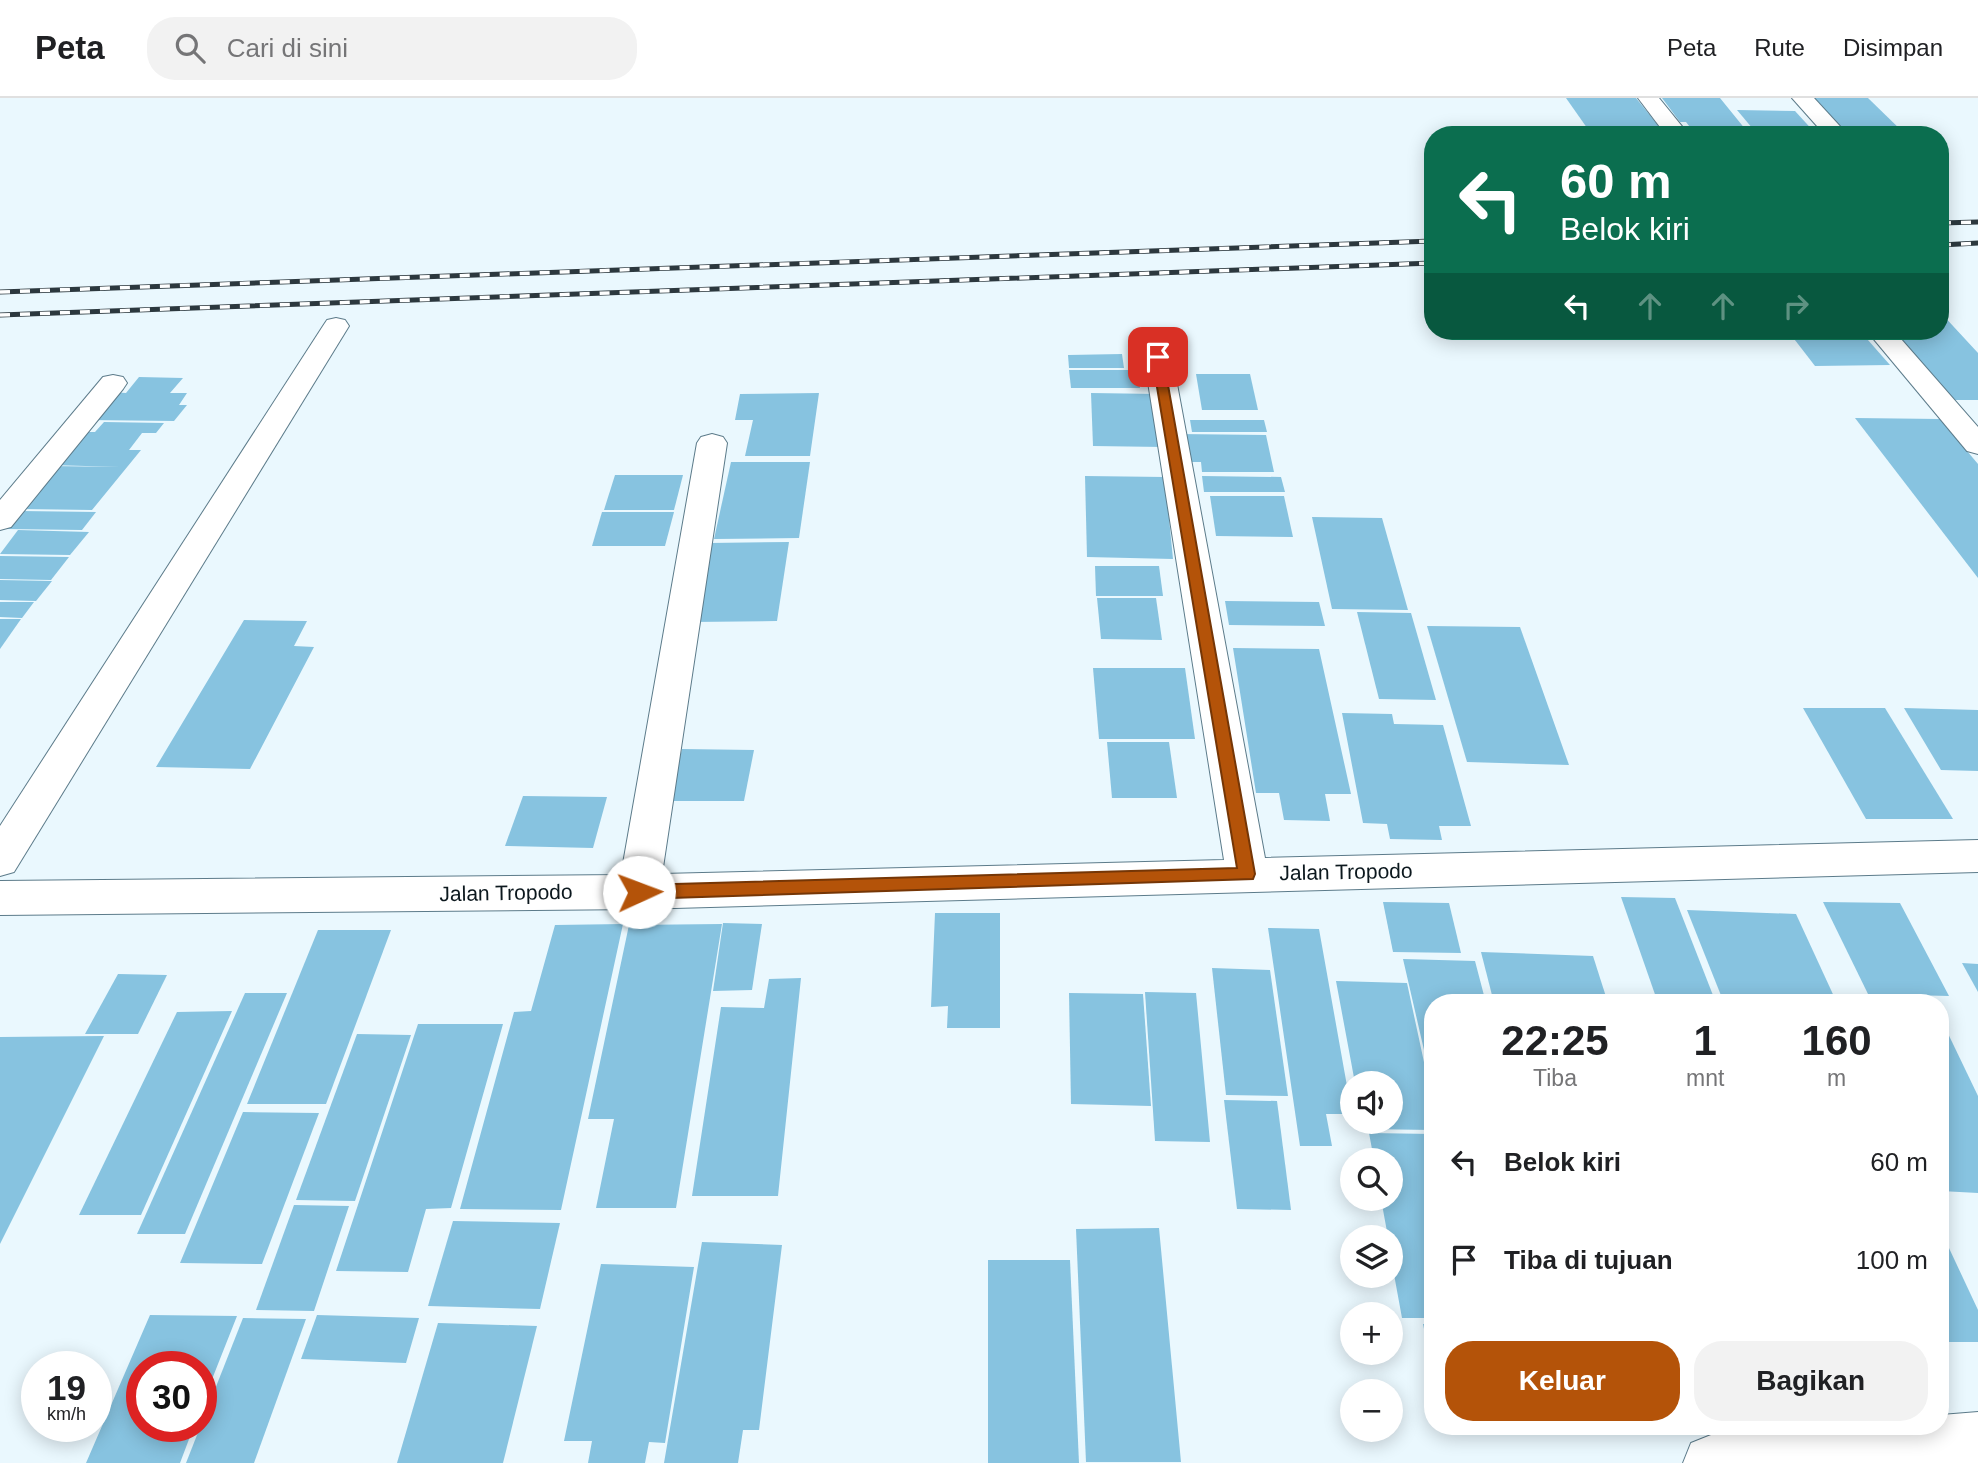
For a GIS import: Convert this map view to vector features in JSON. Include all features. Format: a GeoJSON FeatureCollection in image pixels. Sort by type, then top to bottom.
{"type":"FeatureCollection","features":[{"type":"Feature","properties":{"kind":"street"},"geometry":{"type":"LineString","coordinates":[[1648,98],[1671,126]]}},
{"type":"Feature","properties":{"kind":"street"},"geometry":{"type":"LineString","coordinates":[[1802,98],[1828,126]]}},
{"type":"Feature","properties":{"kind":"street"},"geometry":{"type":"LineString","coordinates":[[0,860],[336,326]]}},
{"type":"Feature","properties":{"kind":"street"},"geometry":{"type":"LineString","coordinates":[[1888,340],[1978,445]]}},
{"type":"Feature","properties":{"kind":"street"},"geometry":{"type":"LineString","coordinates":[[1158,357],[1247,874]]}},
{"type":"Feature","properties":{"kind":"street"},"geometry":{"type":"LineString","coordinates":[[0,520],[113,383]]}},
{"type":"Feature","properties":{"kind":"street"},"geometry":{"type":"LineString","coordinates":[[639,892],[712,443]]}},
{"type":"Feature","properties":{"kind":"street","name":"Jalan Tropodo"},"geometry":{"type":"LineString","coordinates":[[0,898],[639,892],[1978,856]]}},
{"type":"Feature","properties":{"kind":"street"},"geometry":{"type":"LineString","coordinates":[[1711,1463],[1978,1440]]}},
{"type":"Feature","properties":{"kind":"building"},"geometry":{"type":"Polygon","coordinates":[[[1566,98],[1636,98],[1659,126],[1586,126],[1566,98]]]}},
{"type":"Feature","properties":{"kind":"building"},"geometry":{"type":"Polygon","coordinates":[[[1662,98],[1720,98],[1743,126],[1689,126],[1686,122],[1680,122],[1662,98]]]}},
{"type":"Feature","properties":{"kind":"building"},"geometry":{"type":"Polygon","coordinates":[[[1812,98],[1868,98],[1897,126],[1838,126],[1812,98]]]}},
{"type":"Feature","properties":{"kind":"building"},"geometry":{"type":"Polygon","coordinates":[[[1737,110],[1795,111],[1809,126],[1750,126],[1737,110]]]}},
{"type":"Feature","properties":{"kind":"building"},"geometry":{"type":"Polygon","coordinates":[[[1949,322],[1978,353],[1978,400],[1953,400],[1901,340],[1949,340],[1949,322]]]}},
{"type":"Feature","properties":{"kind":"building"},"geometry":{"type":"Polygon","coordinates":[[[1795,340],[1868,340],[1890,365],[1815,366],[1795,340]]]}},
{"type":"Feature","properties":{"kind":"building"},"geometry":{"type":"Polygon","coordinates":[[[1122,354],[1124,368],[1069,368],[1068,355],[1122,354]]]}},
{"type":"Feature","properties":{"kind":"building"},"geometry":{"type":"Polygon","coordinates":[[[1069,370],[1137,370],[1140,388],[1071,388],[1069,370]]]}},
{"type":"Feature","properties":{"kind":"building"},"geometry":{"type":"Polygon","coordinates":[[[1196,374],[1250,374],[1258,410],[1202,410],[1196,374]]]}},
{"type":"Feature","properties":{"kind":"building"},"geometry":{"type":"Polygon","coordinates":[[[139,377],[183,378],[170,393],[187,393],[179,405],[187,405],[174,421],[88,420],[111,392],[126,393],[139,377]]]}},
{"type":"Feature","properties":{"kind":"building"},"geometry":{"type":"Polygon","coordinates":[[[819,393],[810,456],[745,456],[753,420],[735,420],[740,394],[819,393]]]}},
{"type":"Feature","properties":{"kind":"building"},"geometry":{"type":"Polygon","coordinates":[[[1091,393],[1158,394],[1163,447],[1093,446],[1091,393]]]}},
{"type":"Feature","properties":{"kind":"building"},"geometry":{"type":"Polygon","coordinates":[[[1855,418],[1940,419],[1978,464],[1978,578],[1855,418]]]}},
{"type":"Feature","properties":{"kind":"building"},"geometry":{"type":"Polygon","coordinates":[[[1190,420],[1264,420],[1267,432],[1192,432],[1190,420]]]}},
{"type":"Feature","properties":{"kind":"building"},"geometry":{"type":"Polygon","coordinates":[[[104,422],[164,423],[156,433],[142,433],[129,450],[141,450],[92,510],[22,509],[49,466],[120,467],[51,465],[78,432],[95,432],[104,422]]]}},
{"type":"Feature","properties":{"kind":"building"},"geometry":{"type":"Polygon","coordinates":[[[1178,434],[1266,435],[1274,472],[1202,472],[1201,462],[1182,462],[1178,434]]]}},
{"type":"Feature","properties":{"kind":"building"},"geometry":{"type":"Polygon","coordinates":[[[731,462],[810,462],[799,538],[714,539],[731,462]]]}},
{"type":"Feature","properties":{"kind":"building"},"geometry":{"type":"Polygon","coordinates":[[[615,475],[683,475],[674,510],[604,510],[615,475]]]}},
{"type":"Feature","properties":{"kind":"building"},"geometry":{"type":"Polygon","coordinates":[[[1085,476],[1165,477],[1173,559],[1087,557],[1085,476]]]}},
{"type":"Feature","properties":{"kind":"building"},"geometry":{"type":"Polygon","coordinates":[[[1202,476],[1281,477],[1285,492],[1204,492],[1202,476]]]}},
{"type":"Feature","properties":{"kind":"building"},"geometry":{"type":"Polygon","coordinates":[[[1210,496],[1284,496],[1293,537],[1216,536],[1210,496]]]}},
{"type":"Feature","properties":{"kind":"building"},"geometry":{"type":"Polygon","coordinates":[[[20,511],[96,512],[82,530],[5,529],[20,511]]]}},
{"type":"Feature","properties":{"kind":"building"},"geometry":{"type":"Polygon","coordinates":[[[602,512],[674,512],[665,546],[592,546],[602,512]]]}},
{"type":"Feature","properties":{"kind":"building"},"geometry":{"type":"Polygon","coordinates":[[[1312,517],[1382,518],[1408,610],[1332,609],[1312,517]]]}},
{"type":"Feature","properties":{"kind":"building"},"geometry":{"type":"Polygon","coordinates":[[[18,530],[89,532],[70,555],[0,554],[18,530]]]}},
{"type":"Feature","properties":{"kind":"building"},"geometry":{"type":"Polygon","coordinates":[[[789,542],[777,621],[692,622],[709,543],[789,542]]]}},
{"type":"Feature","properties":{"kind":"building"},"geometry":{"type":"Polygon","coordinates":[[[0,556],[69,557],[51,580],[0,579],[0,556]]]}},
{"type":"Feature","properties":{"kind":"building"},"geometry":{"type":"Polygon","coordinates":[[[1095,566],[1159,566],[1163,596],[1096,596],[1095,566]]]}},
{"type":"Feature","properties":{"kind":"building"},"geometry":{"type":"Polygon","coordinates":[[[0,580],[52,581],[36,601],[0,600],[0,580]]]}},
{"type":"Feature","properties":{"kind":"building"},"geometry":{"type":"Polygon","coordinates":[[[1097,598],[1156,598],[1162,640],[1101,639],[1097,598]]]}},
{"type":"Feature","properties":{"kind":"building"},"geometry":{"type":"Polygon","coordinates":[[[1225,601],[1319,602],[1325,626],[1229,625],[1225,601]]]}},
{"type":"Feature","properties":{"kind":"building"},"geometry":{"type":"Polygon","coordinates":[[[0,602],[34,602],[22,618],[0,617],[0,602]]]}},
{"type":"Feature","properties":{"kind":"building"},"geometry":{"type":"Polygon","coordinates":[[[1357,612],[1411,613],[1436,700],[1379,699],[1357,612]]]}},
{"type":"Feature","properties":{"kind":"building"},"geometry":{"type":"Polygon","coordinates":[[[0,619],[21,619],[0,649],[0,619]]]}},
{"type":"Feature","properties":{"kind":"building"},"geometry":{"type":"Polygon","coordinates":[[[244,620],[307,621],[294,646],[314,647],[250,769],[156,767],[244,620]]]}},
{"type":"Feature","properties":{"kind":"building"},"geometry":{"type":"Polygon","coordinates":[[[1427,626],[1520,627],[1569,765],[1467,762],[1427,626]]]}},
{"type":"Feature","properties":{"kind":"building"},"geometry":{"type":"Polygon","coordinates":[[[1233,648],[1319,649],[1351,794],[1325,794],[1330,821],[1284,820],[1279,793],[1256,793],[1233,648]]]}},
{"type":"Feature","properties":{"kind":"building"},"geometry":{"type":"Polygon","coordinates":[[[1093,668],[1185,668],[1195,739],[1099,739],[1093,668]]]}},
{"type":"Feature","properties":{"kind":"building"},"geometry":{"type":"Polygon","coordinates":[[[1803,708],[1885,708],[1953,819],[1866,819],[1803,708]]]}},
{"type":"Feature","properties":{"kind":"building"},"geometry":{"type":"Polygon","coordinates":[[[1904,708],[1978,710],[1978,771],[1941,770],[1904,708]]]}},
{"type":"Feature","properties":{"kind":"building"},"geometry":{"type":"Polygon","coordinates":[[[1342,713],[1392,714],[1394,724],[1443,725],[1471,826],[1439,826],[1442,840],[1390,839],[1387,824],[1363,823],[1342,713]]]}},
{"type":"Feature","properties":{"kind":"building"},"geometry":{"type":"Polygon","coordinates":[[[1107,742],[1169,742],[1177,798],[1112,798],[1107,742]]]}},
{"type":"Feature","properties":{"kind":"building"},"geometry":{"type":"Polygon","coordinates":[[[682,749],[754,750],[744,801],[669,801],[682,749]]]}},
{"type":"Feature","properties":{"kind":"building"},"geometry":{"type":"Polygon","coordinates":[[[523,796],[607,797],[593,848],[505,846],[523,796]]]}},
{"type":"Feature","properties":{"kind":"building"},"geometry":{"type":"Polygon","coordinates":[[[1621,897],[1675,898],[1712,994],[1655,994],[1621,897]]]}},
{"type":"Feature","properties":{"kind":"building"},"geometry":{"type":"Polygon","coordinates":[[[1383,902],[1449,903],[1461,953],[1393,952],[1383,902]]]}},
{"type":"Feature","properties":{"kind":"building"},"geometry":{"type":"Polygon","coordinates":[[[1823,902],[1900,903],[1948,994],[1868,994],[1823,902]]]}},
{"type":"Feature","properties":{"kind":"building"},"geometry":{"type":"Polygon","coordinates":[[[1687,910],[1796,914],[1833,994],[1720,994],[1687,910]]]}},
{"type":"Feature","properties":{"kind":"building"},"geometry":{"type":"Polygon","coordinates":[[[935,913],[1000,913],[1000,1028],[947,1028],[948,1006],[931,1007],[935,913]]]}},
{"type":"Feature","properties":{"kind":"building"},"geometry":{"type":"Polygon","coordinates":[[[723,923],[762,924],[752,990],[713,991],[723,923]]]}},
{"type":"Feature","properties":{"kind":"building"},"geometry":{"type":"Polygon","coordinates":[[[623,924],[561,1210],[460,1209],[514,1012],[531,1011],[555,925],[623,924]]]}},
{"type":"Feature","properties":{"kind":"building"},"geometry":{"type":"Polygon","coordinates":[[[722,924],[676,1208],[596,1208],[614,1119],[588,1119],[629,925],[722,924]]]}},
{"type":"Feature","properties":{"kind":"building"},"geometry":{"type":"Polygon","coordinates":[[[1268,928],[1319,929],[1344,1071],[1340,1071],[1340,1114],[1326,1114],[1332,1146],[1300,1146],[1268,928]]]}},
{"type":"Feature","properties":{"kind":"building"},"geometry":{"type":"Polygon","coordinates":[[[318,930],[391,930],[326,1104],[247,1104],[318,930]]]}},
{"type":"Feature","properties":{"kind":"building"},"geometry":{"type":"Polygon","coordinates":[[[1481,952],[1593,956],[1605,994],[1492,994],[1481,952]]]}},
{"type":"Feature","properties":{"kind":"building"},"geometry":{"type":"Polygon","coordinates":[[[1403,959],[1475,961],[1484,994],[1424,994],[1424,1050],[1403,959]]]}},
{"type":"Feature","properties":{"kind":"building"},"geometry":{"type":"Polygon","coordinates":[[[1962,963],[1978,964],[1978,992],[1962,963]]]}},
{"type":"Feature","properties":{"kind":"building"},"geometry":{"type":"Polygon","coordinates":[[[1212,968],[1270,970],[1288,1096],[1226,1095],[1212,968]]]}},
{"type":"Feature","properties":{"kind":"building"},"geometry":{"type":"Polygon","coordinates":[[[118,974],[167,975],[138,1034],[85,1034],[118,974]]]}},
{"type":"Feature","properties":{"kind":"building"},"geometry":{"type":"Polygon","coordinates":[[[801,978],[778,1196],[692,1196],[721,1007],[764,1008],[769,979],[801,978]]]}},
{"type":"Feature","properties":{"kind":"building"},"geometry":{"type":"Polygon","coordinates":[[[1336,981],[1407,983],[1424,1062],[1424,1130],[1403,1130],[1403,1071],[1353,1071],[1336,981]]]}},
{"type":"Feature","properties":{"kind":"building"},"geometry":{"type":"Polygon","coordinates":[[[1145,992],[1196,993],[1210,1142],[1155,1141],[1145,992]]]}},
{"type":"Feature","properties":{"kind":"building"},"geometry":{"type":"Polygon","coordinates":[[[245,993],[287,993],[185,1234],[137,1234],[245,993]]]}},
{"type":"Feature","properties":{"kind":"building"},"geometry":{"type":"Polygon","coordinates":[[[1069,993],[1143,994],[1151,1106],[1071,1104],[1069,993]]]}},
{"type":"Feature","properties":{"kind":"building"},"geometry":{"type":"Polygon","coordinates":[[[232,1011],[141,1215],[79,1215],[177,1012],[232,1011]]]}},
{"type":"Feature","properties":{"kind":"building"},"geometry":{"type":"Polygon","coordinates":[[[418,1024],[503,1024],[451,1208],[426,1209],[408,1272],[336,1271],[418,1024]]]}},
{"type":"Feature","properties":{"kind":"building"},"geometry":{"type":"Polygon","coordinates":[[[357,1034],[411,1035],[355,1201],[296,1200],[357,1034]]]}},
{"type":"Feature","properties":{"kind":"building"},"geometry":{"type":"Polygon","coordinates":[[[104,1036],[0,1244],[0,1037],[104,1036]]]}},
{"type":"Feature","properties":{"kind":"building"},"geometry":{"type":"Polygon","coordinates":[[[1949,1036],[1978,1096],[1978,1193],[1949,1191],[1949,1036]]]}},
{"type":"Feature","properties":{"kind":"building"},"geometry":{"type":"Polygon","coordinates":[[[1224,1100],[1277,1101],[1291,1210],[1237,1209],[1224,1100]]]}},
{"type":"Feature","properties":{"kind":"building"},"geometry":{"type":"Polygon","coordinates":[[[243,1112],[319,1113],[262,1264],[180,1263],[243,1112]]]}},
{"type":"Feature","properties":{"kind":"building"},"geometry":{"type":"Polygon","coordinates":[[[1369,1134],[1424,1134],[1424,1318],[1403,1318],[1403,1302],[1399,1302],[1396,1288],[1403,1288],[1403,1225],[1386,1225],[1383,1211],[1403,1211],[1403,1148],[1372,1148],[1369,1134]]]}},
{"type":"Feature","properties":{"kind":"building"},"geometry":{"type":"Polygon","coordinates":[[[294,1205],[349,1206],[314,1311],[256,1310],[294,1205]]]}},
{"type":"Feature","properties":{"kind":"building"},"geometry":{"type":"Polygon","coordinates":[[[453,1221],[560,1223],[540,1309],[428,1306],[453,1221]]]}},
{"type":"Feature","properties":{"kind":"building"},"geometry":{"type":"Polygon","coordinates":[[[1159,1228],[1181,1462],[1086,1462],[1076,1229],[1159,1228]]]}},
{"type":"Feature","properties":{"kind":"building"},"geometry":{"type":"Polygon","coordinates":[[[702,1242],[782,1245],[759,1430],[743,1430],[738,1463],[664,1463],[702,1242]]]}},
{"type":"Feature","properties":{"kind":"building"},"geometry":{"type":"Polygon","coordinates":[[[1949,1248],[1978,1310],[1978,1342],[1949,1342],[1949,1248]]]}},
{"type":"Feature","properties":{"kind":"building"},"geometry":{"type":"Polygon","coordinates":[[[988,1260],[1070,1260],[1079,1463],[988,1463],[988,1260]]]}},
{"type":"Feature","properties":{"kind":"building"},"geometry":{"type":"Polygon","coordinates":[[[601,1264],[694,1267],[665,1443],[649,1442],[645,1463],[588,1463],[592,1441],[564,1441],[601,1264]]]}},
{"type":"Feature","properties":{"kind":"building"},"geometry":{"type":"Polygon","coordinates":[[[150,1315],[237,1316],[217,1367],[217,1351],[134,1351],[150,1315]]]}},
{"type":"Feature","properties":{"kind":"building"},"geometry":{"type":"Polygon","coordinates":[[[317,1315],[419,1318],[406,1363],[301,1359],[317,1315]]]}},
{"type":"Feature","properties":{"kind":"building"},"geometry":{"type":"Polygon","coordinates":[[[243,1318],[306,1319],[254,1463],[186,1463],[194,1442],[217,1442],[217,1384],[243,1318]]]}},
{"type":"Feature","properties":{"kind":"building"},"geometry":{"type":"Polygon","coordinates":[[[438,1323],[537,1326],[503,1463],[397,1463],[438,1323]]]}},
{"type":"Feature","properties":{"kind":"building"},"geometry":{"type":"Polygon","coordinates":[[[126,1370],[126,1442],[188,1442],[180,1463],[86,1463],[95,1442],[112,1442],[112,1403],[126,1370]]]}},
{"type":"Feature","properties":{"kind":"railway"},"geometry":{"type":"LineString","coordinates":[[1949,223],[1978,222]]}},
{"type":"Feature","properties":{"kind":"railway"},"geometry":{"type":"LineString","coordinates":[[0,292],[1424,241]]}},
{"type":"Feature","properties":{"kind":"railway"},"geometry":{"type":"LineString","coordinates":[[1949,245],[1978,243]]}},
{"type":"Feature","properties":{"kind":"railway"},"geometry":{"type":"LineString","coordinates":[[0,315],[1424,263]]}},
{"type":"Feature","properties":{"kind":"route"},"geometry":{"type":"LineString","coordinates":[[639,892],[1247,874],[1158,357]]}}]}
